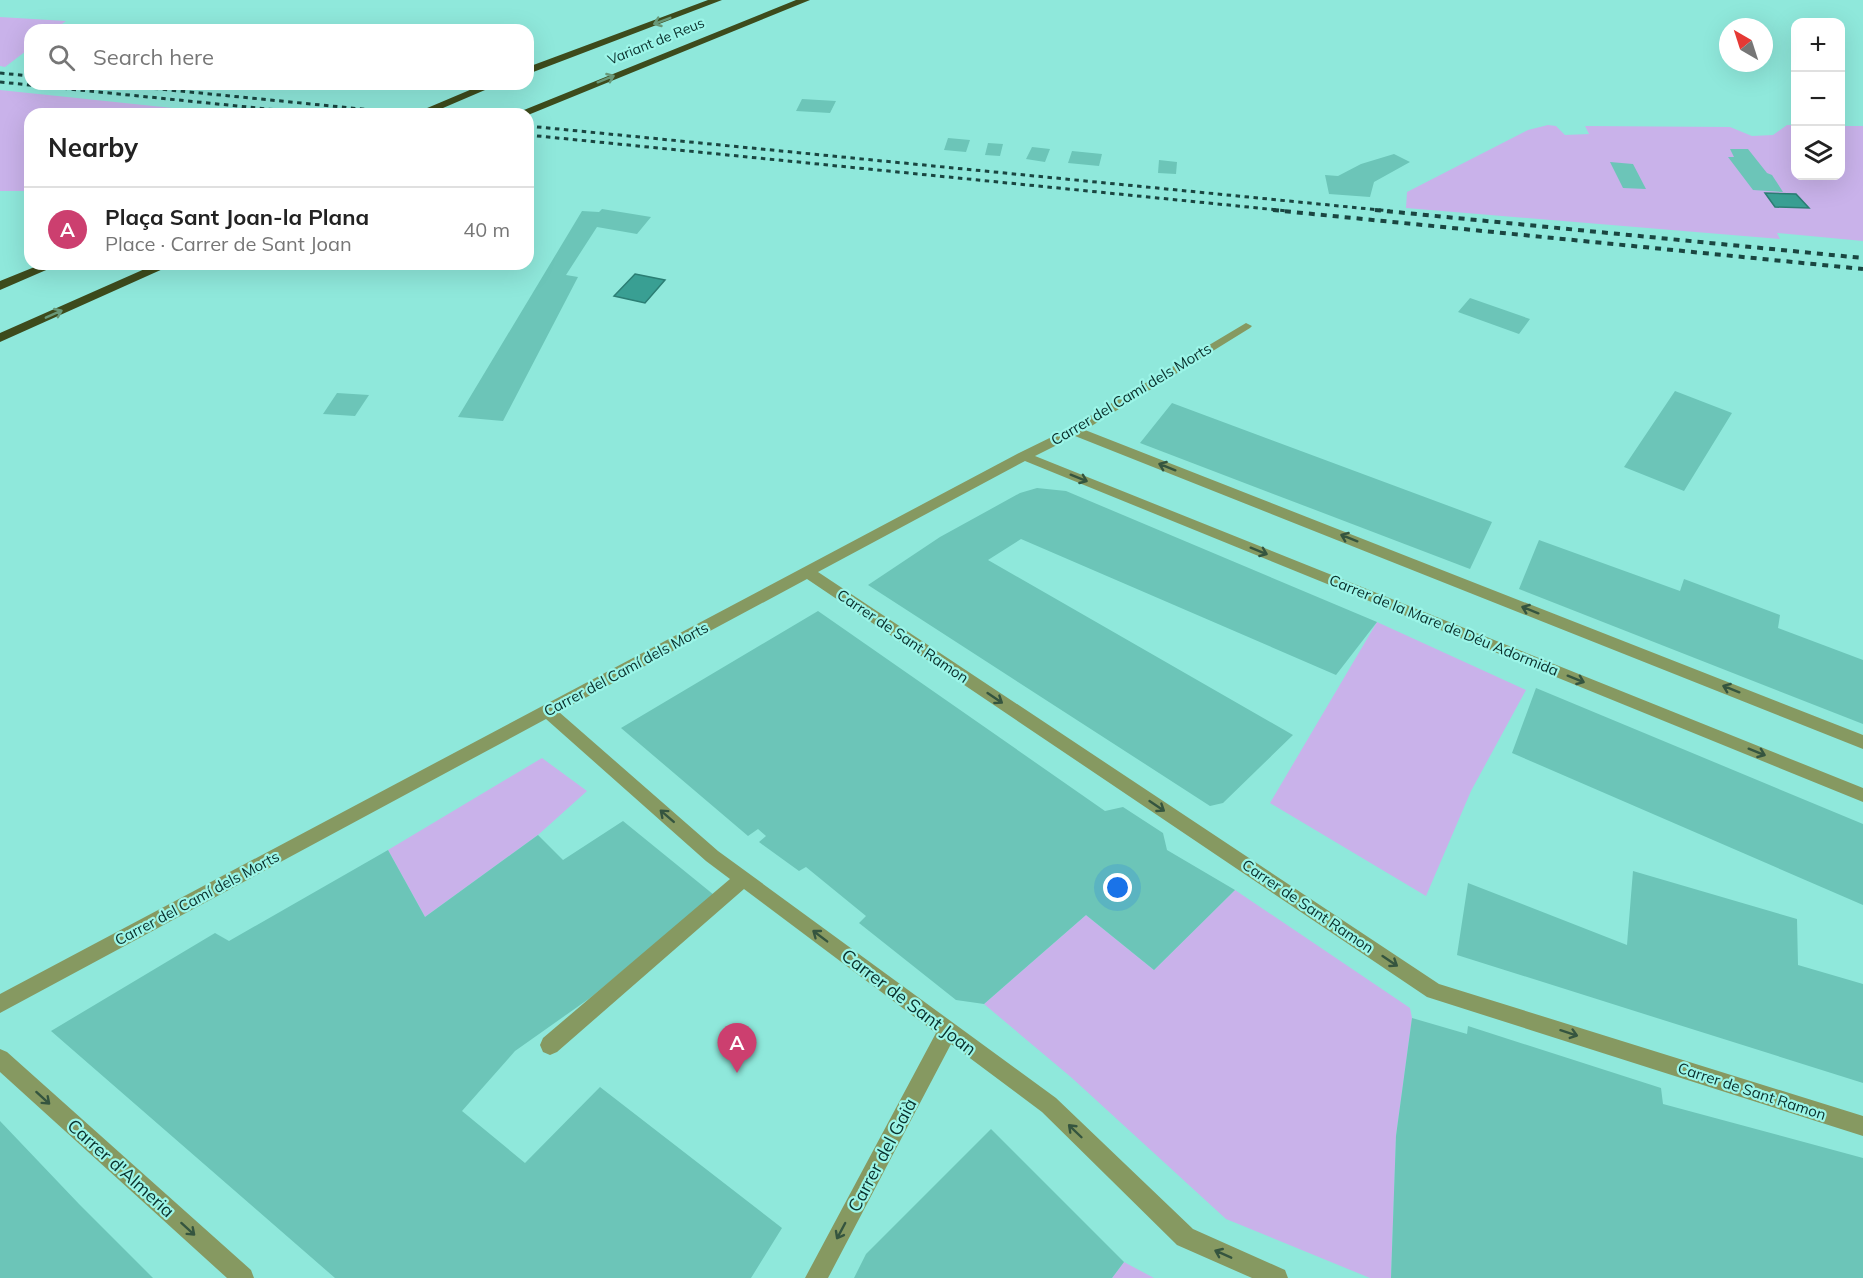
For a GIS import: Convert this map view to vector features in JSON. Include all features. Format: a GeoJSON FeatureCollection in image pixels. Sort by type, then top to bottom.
{"type":"FeatureCollection","features":[{"type":"Feature","properties":{"kind":"highway","name":"Variant de Reus"},"geometry":{"type":"LineString","coordinates":[[534,69],[717,0]]}},
{"type":"Feature","properties":{"kind":"highway","name":"Variant de Reus"},"geometry":{"type":"LineString","coordinates":[[534,108],[805,0]]}},
{"type":"Feature","properties":{"kind":"highway"},"geometry":{"type":"LineString","coordinates":[[434,108],[479,90]]}},
{"type":"Feature","properties":{"kind":"highway"},"geometry":{"type":"LineString","coordinates":[[0,286],[38,270]]}},
{"type":"Feature","properties":{"kind":"highway"},"geometry":{"type":"LineString","coordinates":[[0,338],[153,270]]}},
{"type":"Feature","properties":{"kind":"street","name":"Carrer del Camí dels Morts"},"geometry":{"type":"LineString","coordinates":[[0,1004],[1024,456],[1075,431],[1246,326]]}},
{"type":"Feature","properties":{"kind":"street"},"geometry":{"type":"LineString","coordinates":[[1075,431],[1863,742]]}},
{"type":"Feature","properties":{"kind":"street","name":"Carrer de la Mare de Déu Adormida"},"geometry":{"type":"LineString","coordinates":[[1024,456],[1863,795]]}},
{"type":"Feature","properties":{"kind":"street","name":"Carrer de Sant Ramon"},"geometry":{"type":"LineString","coordinates":[[807,572],[1434,991],[1863,1126]]}},
{"type":"Feature","properties":{"kind":"street","name":"Carrer de Sant Joan"},"geometry":{"type":"LineString","coordinates":[[547,711],[712,856],[1049,1105],[1185,1237],[1277,1278]]}},
{"type":"Feature","properties":{"kind":"street"},"geometry":{"type":"LineString","coordinates":[[550,1045],[743,879]]}},
{"type":"Feature","properties":{"kind":"street","name":"Carrer del Gaià"},"geometry":{"type":"LineString","coordinates":[[816,1278],[948,1031]]}},
{"type":"Feature","properties":{"kind":"street","name":"Carrer d'Almeria"},"geometry":{"type":"LineString","coordinates":[[0,1059],[243,1278]]}},
{"type":"Feature","properties":{"kind":"shaded area"},"geometry":{"type":"Polygon","coordinates":[[[0,17],[66,21],[62,24],[24,24],[24,53],[5,67],[0,66],[0,17]]]}},
{"type":"Feature","properties":{"kind":"shaded area"},"geometry":{"type":"Polygon","coordinates":[[[0,90],[172,108],[24,108],[24,191],[0,191],[0,90]]]}},
{"type":"Feature","properties":{"kind":"shaded area"},"geometry":{"type":"Polygon","coordinates":[[[1548,125],[1556,126],[1565,135],[1589,134],[1585,126],[1730,127],[1752,136],[1773,135],[1787,125],[1791,125],[1791,180],[1845,180],[1845,126],[1863,126],[1863,241],[1777,233],[1780,239],[1406,208],[1407,192],[1528,130],[1548,125]]]}},
{"type":"Feature","properties":{"kind":"shaded area"},"geometry":{"type":"Polygon","coordinates":[[[1377,622],[1526,690],[1471,791],[1426,896],[1270,803],[1377,622]]]}},
{"type":"Feature","properties":{"kind":"shaded area"},"geometry":{"type":"Polygon","coordinates":[[[542,758],[587,791],[538,835],[425,917],[388,850],[542,758]]]}},
{"type":"Feature","properties":{"kind":"shaded area"},"geometry":{"type":"Polygon","coordinates":[[[1235,890],[1410,1008],[1412,1018],[1396,1136],[1391,1278],[1370,1278],[1226,1219],[1072,1078],[984,1004],[1086,915],[1154,970],[1235,890]]]}},
{"type":"Feature","properties":{"kind":"shaded area"},"geometry":{"type":"Polygon","coordinates":[[[1124,1262],[1154,1278],[1112,1278],[1124,1262]]]}},
{"type":"Feature","properties":{"kind":"water"},"geometry":{"type":"Polygon","coordinates":[[[1765,193],[1796,194],[1809,208],[1775,207],[1765,193]]]}},
{"type":"Feature","properties":{"kind":"water"},"geometry":{"type":"Polygon","coordinates":[[[635,274],[665,280],[645,303],[614,296],[635,274]]]}},
{"type":"Feature","properties":{"kind":"building"},"geometry":{"type":"Polygon","coordinates":[[[802,99],[836,101],[830,113],[796,111],[802,99]]]}},
{"type":"Feature","properties":{"kind":"building"},"geometry":{"type":"Polygon","coordinates":[[[948,138],[970,140],[966,152],[944,150],[948,138]]]}},
{"type":"Feature","properties":{"kind":"building"},"geometry":{"type":"Polygon","coordinates":[[[988,143],[1003,144],[1000,156],[985,155],[988,143]]]}},
{"type":"Feature","properties":{"kind":"building"},"geometry":{"type":"Polygon","coordinates":[[[1032,147],[1050,149],[1045,162],[1026,159],[1032,147]]]}},
{"type":"Feature","properties":{"kind":"building"},"geometry":{"type":"Polygon","coordinates":[[[1730,149],[1748,149],[1767,173],[1772,175],[1783,192],[1753,190],[1728,157],[1734,157],[1730,149]]]}},
{"type":"Feature","properties":{"kind":"building"},"geometry":{"type":"Polygon","coordinates":[[[1072,151],[1102,154],[1099,166],[1068,163],[1072,151]]]}},
{"type":"Feature","properties":{"kind":"building"},"geometry":{"type":"Polygon","coordinates":[[[1394,154],[1410,162],[1374,182],[1370,197],[1329,194],[1325,175],[1338,176],[1361,164],[1394,154]]]}},
{"type":"Feature","properties":{"kind":"building"},"geometry":{"type":"Polygon","coordinates":[[[1159,160],[1177,162],[1176,174],[1158,173],[1159,160]]]}},
{"type":"Feature","properties":{"kind":"building"},"geometry":{"type":"Polygon","coordinates":[[[1610,162],[1633,164],[1646,189],[1623,188],[1610,162]]]}},
{"type":"Feature","properties":{"kind":"building"},"geometry":{"type":"Polygon","coordinates":[[[602,209],[651,217],[637,234],[597,227],[566,275],[578,277],[503,421],[458,417],[582,211],[599,212],[602,209]]]}},
{"type":"Feature","properties":{"kind":"building"},"geometry":{"type":"Polygon","coordinates":[[[1470,298],[1530,319],[1519,334],[1458,312],[1470,298]]]}},
{"type":"Feature","properties":{"kind":"building"},"geometry":{"type":"Polygon","coordinates":[[[1675,391],[1732,413],[1684,491],[1624,467],[1675,391]]]}},
{"type":"Feature","properties":{"kind":"building"},"geometry":{"type":"Polygon","coordinates":[[[337,393],[369,395],[355,416],[323,414],[337,393]]]}},
{"type":"Feature","properties":{"kind":"building"},"geometry":{"type":"Polygon","coordinates":[[[1172,403],[1492,522],[1470,569],[1140,443],[1172,403]]]}},
{"type":"Feature","properties":{"kind":"building"},"geometry":{"type":"Polygon","coordinates":[[[1037,488],[1066,491],[1377,622],[1336,675],[1021,539],[988,560],[1293,735],[1223,803],[1210,806],[868,585],[940,537],[1020,493],[1037,488]]]}},
{"type":"Feature","properties":{"kind":"building"},"geometry":{"type":"Polygon","coordinates":[[[1539,540],[1680,591],[1684,579],[1780,615],[1778,628],[1863,660],[1863,724],[1519,589],[1539,540]]]}},
{"type":"Feature","properties":{"kind":"building"},"geometry":{"type":"Polygon","coordinates":[[[818,611],[1105,811],[1123,807],[1163,833],[1167,850],[1235,890],[1154,970],[1086,915],[984,1004],[956,1000],[859,923],[866,916],[806,867],[799,871],[759,842],[766,836],[758,829],[748,836],[621,728],[818,611]]]}},
{"type":"Feature","properties":{"kind":"building"},"geometry":{"type":"Polygon","coordinates":[[[1536,688],[1863,824],[1863,905],[1512,753],[1536,688]]]}},
{"type":"Feature","properties":{"kind":"building"},"geometry":{"type":"Polygon","coordinates":[[[623,821],[714,895],[590,998],[515,1051],[462,1111],[525,1163],[600,1087],[782,1228],[751,1278],[335,1278],[51,1031],[215,933],[229,941],[388,850],[425,917],[538,835],[563,860],[623,821]]]}},
{"type":"Feature","properties":{"kind":"building"},"geometry":{"type":"Polygon","coordinates":[[[1633,871],[1797,919],[1798,965],[1863,984],[1863,1083],[1457,955],[1468,883],[1627,945],[1633,871]]]}},
{"type":"Feature","properties":{"kind":"building"},"geometry":{"type":"Polygon","coordinates":[[[1412,1018],[1467,1034],[1468,1026],[1661,1088],[1663,1104],[1863,1158],[1863,1278],[1391,1278],[1396,1136],[1412,1018]]]}},
{"type":"Feature","properties":{"kind":"building"},"geometry":{"type":"Polygon","coordinates":[[[0,1121],[79,1204],[153,1278],[0,1278],[0,1121]]]}},
{"type":"Feature","properties":{"kind":"building"},"geometry":{"type":"Polygon","coordinates":[[[991,1129],[1124,1262],[1112,1278],[854,1278],[866,1254],[991,1129]]]}},
{"type":"Feature","properties":{"kind":"railway"},"geometry":{"type":"LineString","coordinates":[[0,73],[24,75]]}},
{"type":"Feature","properties":{"kind":"railway"},"geometry":{"type":"LineString","coordinates":[[0,82],[24,84]]}},
{"type":"Feature","properties":{"kind":"railway"},"geometry":{"type":"LineString","coordinates":[[79,90],[258,108]]}},
{"type":"Feature","properties":{"kind":"railway"},"geometry":{"type":"LineString","coordinates":[[170,90],[351,108]]}},
{"type":"Feature","properties":{"kind":"railway"},"geometry":{"type":"LineString","coordinates":[[534,127],[1390,211]]}},
{"type":"Feature","properties":{"kind":"railway"},"geometry":{"type":"LineString","coordinates":[[534,136],[1288,211]]}},
{"type":"Feature","properties":{"kind":"railway"},"geometry":{"type":"LineString","coordinates":[[1273,210],[1863,269]]}},
{"type":"Feature","properties":{"kind":"railway"},"geometry":{"type":"LineString","coordinates":[[1375,210],[1863,258]]}},
{"type":"Feature","properties":{"kind":"place","name":"Plaça Sant Joan-la Plana"},"geometry":{"type":"Point","coordinates":[737,1073]}}]}
